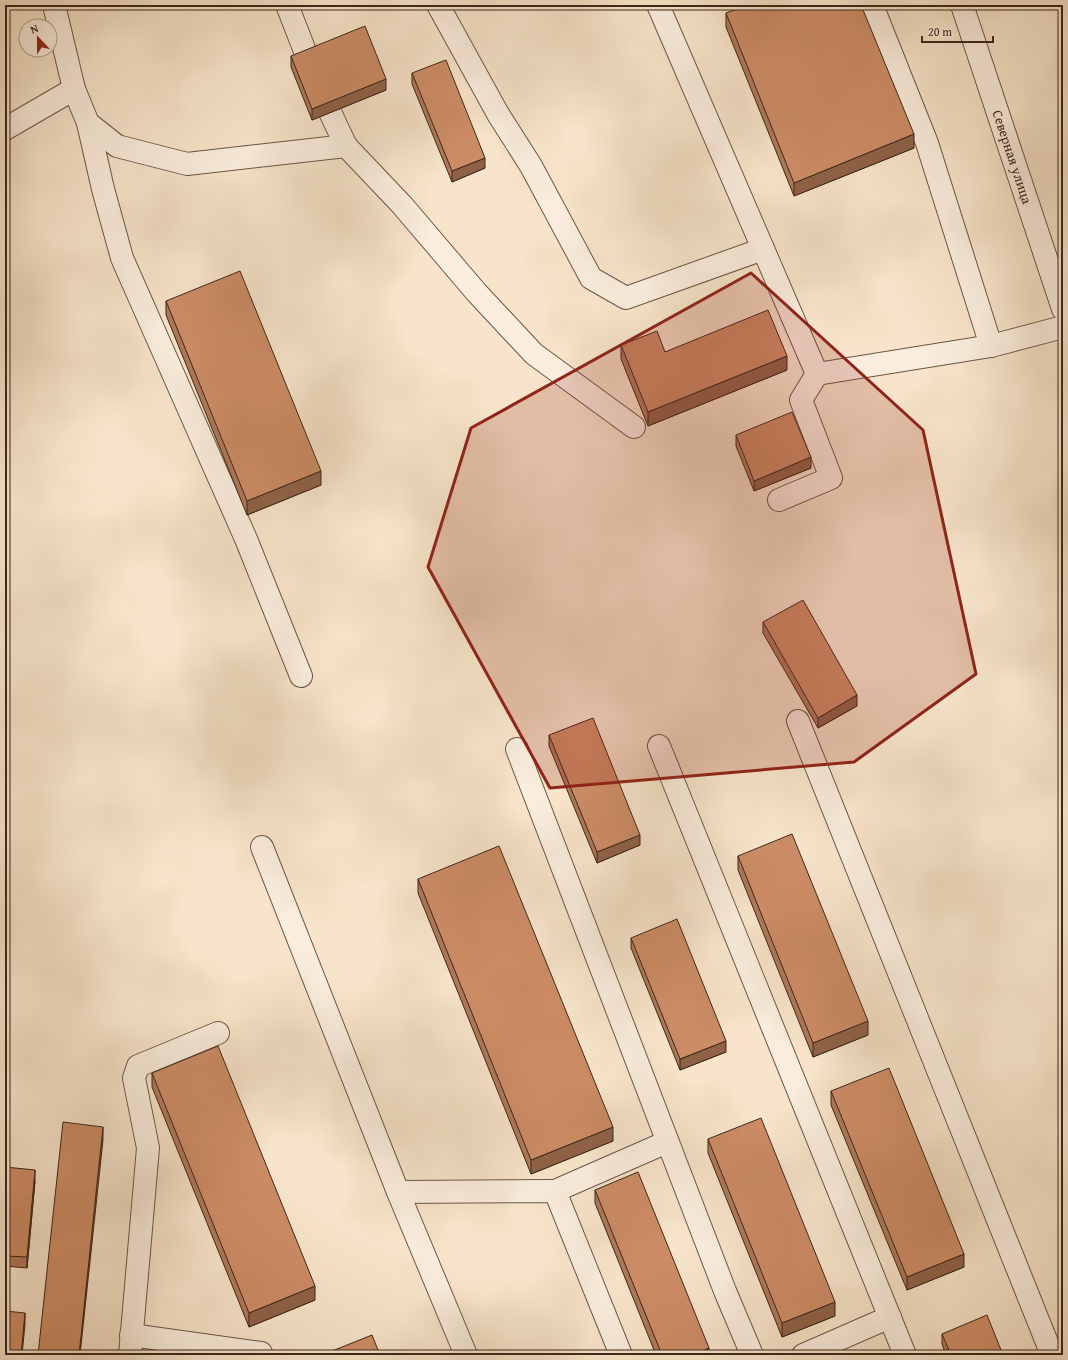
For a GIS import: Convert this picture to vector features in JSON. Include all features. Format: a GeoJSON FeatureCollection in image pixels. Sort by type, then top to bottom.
{"type":"FeatureCollection","features":[{"type":"Feature","properties":{"kind":"street"},"geometry":{"type":"LineString","coordinates":[[54,5],[74,89],[88,123],[103,189],[122,258],[246,539],[302,676]]}},
{"type":"Feature","properties":{"kind":"street"},"geometry":{"type":"LineString","coordinates":[[287,5],[308,60]]}},
{"type":"Feature","properties":{"kind":"street"},"geometry":{"type":"LineString","coordinates":[[438,5],[498,114],[531,166],[591,278],[626,298],[763,249]]}},
{"type":"Feature","properties":{"kind":"street"},"geometry":{"type":"LineString","coordinates":[[658,5],[817,374]]}},
{"type":"Feature","properties":{"kind":"street"},"geometry":{"type":"LineString","coordinates":[[872,5],[926,143],[991,346]]}},
{"type":"Feature","properties":{"kind":"street","name":"Северная улица"},"geometry":{"type":"LineString","coordinates":[[962,5],[1063,309]]}},
{"type":"Feature","properties":{"kind":"street"},"geometry":{"type":"LineString","coordinates":[[5,129],[74,89]]}},
{"type":"Feature","properties":{"kind":"street"},"geometry":{"type":"LineString","coordinates":[[330,112],[346,146],[402,205],[477,293],[534,354],[634,427]]}},
{"type":"Feature","properties":{"kind":"street"},"geometry":{"type":"LineString","coordinates":[[88,123],[117,146],[187,164],[346,146]]}},
{"type":"Feature","properties":{"kind":"street"},"geometry":{"type":"LineString","coordinates":[[779,500],[831,478],[801,400],[817,374],[991,346],[1063,328]]}},
{"type":"Feature","properties":{"kind":"street"},"geometry":{"type":"LineString","coordinates":[[798,721],[1052,1355]]}},
{"type":"Feature","properties":{"kind":"street"},"geometry":{"type":"LineString","coordinates":[[659,746],[905,1355]]}},
{"type":"Feature","properties":{"kind":"street"},"geometry":{"type":"LineString","coordinates":[[517,749],[725,1291],[752,1355]]}},
{"type":"Feature","properties":{"kind":"street"},"geometry":{"type":"LineString","coordinates":[[262,847],[398,1192],[466,1355]]}},
{"type":"Feature","properties":{"kind":"street"},"geometry":{"type":"LineString","coordinates":[[218,1033],[138,1066],[134,1078],[148,1148],[131,1345],[261,1353],[262,1355]]}},
{"type":"Feature","properties":{"kind":"street"},"geometry":{"type":"LineString","coordinates":[[398,1192],[555,1191],[668,1142]]}},
{"type":"Feature","properties":{"kind":"street"},"geometry":{"type":"LineString","coordinates":[[555,1191],[621,1355]]}},
{"type":"Feature","properties":{"kind":"street"},"geometry":{"type":"LineString","coordinates":[[803,1355],[890,1318]]}},
{"type":"Feature","properties":{"kind":"highlighted area"},"geometry":{"type":"Polygon","coordinates":[[[751,273],[923,430],[976,674],[854,762],[550,788],[428,567],[471,428],[751,273]]]}},
{"type":"Feature","properties":{"kind":"building"},"geometry":{"type":"Polygon","coordinates":[[[747,5],[861,5],[914,134],[794,183],[726,13],[747,5]]]}},
{"type":"Feature","properties":{"kind":"building"},"geometry":{"type":"Polygon","coordinates":[[[365,26],[386,79],[312,109],[291,56],[365,26]]]}},
{"type":"Feature","properties":{"kind":"building"},"geometry":{"type":"Polygon","coordinates":[[[446,60],[485,158],[452,171],[412,73],[446,60]]]}},
{"type":"Feature","properties":{"kind":"building"},"geometry":{"type":"Polygon","coordinates":[[[240,271],[321,471],[247,501],[166,301],[240,271]]]}},
{"type":"Feature","properties":{"kind":"building"},"geometry":{"type":"Polygon","coordinates":[[[768,310],[787,356],[648,412],[621,345],[657,331],[665,352],[768,310]]]}},
{"type":"Feature","properties":{"kind":"building"},"geometry":{"type":"Polygon","coordinates":[[[792,412],[811,457],[754,481],[736,435],[792,412]]]}},
{"type":"Feature","properties":{"kind":"building"},"geometry":{"type":"Polygon","coordinates":[[[803,600],[857,695],[818,718],[763,622],[803,600]]]}},
{"type":"Feature","properties":{"kind":"building"},"geometry":{"type":"Polygon","coordinates":[[[593,718],[640,835],[597,852],[549,735],[593,718]]]}},
{"type":"Feature","properties":{"kind":"building"},"geometry":{"type":"Polygon","coordinates":[[[792,834],[868,1021],[813,1043],[738,856],[792,834]]]}},
{"type":"Feature","properties":{"kind":"building"},"geometry":{"type":"Polygon","coordinates":[[[499,846],[613,1127],[531,1160],[418,879],[499,846]]]}},
{"type":"Feature","properties":{"kind":"building"},"geometry":{"type":"Polygon","coordinates":[[[677,919],[726,1041],[680,1059],[631,938],[677,919]]]}},
{"type":"Feature","properties":{"kind":"building"},"geometry":{"type":"Polygon","coordinates":[[[218,1046],[315,1286],[249,1313],[152,1073],[218,1046]]]}},
{"type":"Feature","properties":{"kind":"building"},"geometry":{"type":"Polygon","coordinates":[[[889,1068],[964,1254],[907,1277],[831,1091],[889,1068]]]}},
{"type":"Feature","properties":{"kind":"building"},"geometry":{"type":"Polygon","coordinates":[[[761,1118],[835,1302],[782,1323],[708,1139],[761,1118]]]}},
{"type":"Feature","properties":{"kind":"building"},"geometry":{"type":"Polygon","coordinates":[[[63,1122],[103,1127],[79,1355],[38,1355],[63,1122]]]}},
{"type":"Feature","properties":{"kind":"building"},"geometry":{"type":"Polygon","coordinates":[[[5,1167],[35,1170],[27,1257],[5,1256],[5,1167]]]}},
{"type":"Feature","properties":{"kind":"building"},"geometry":{"type":"Polygon","coordinates":[[[638,1172],[709,1348],[693,1355],[662,1355],[595,1190],[638,1172]]]}},
{"type":"Feature","properties":{"kind":"building"},"geometry":{"type":"Polygon","coordinates":[[[5,1311],[25,1313],[21,1355],[5,1355],[5,1311]]]}},
{"type":"Feature","properties":{"kind":"building"},"geometry":{"type":"Polygon","coordinates":[[[987,1315],[1003,1355],[951,1355],[942,1334],[987,1315]]]}},
{"type":"Feature","properties":{"kind":"building"},"geometry":{"type":"Polygon","coordinates":[[[372,1335],[380,1355],[322,1355],[372,1335]]]}}]}
